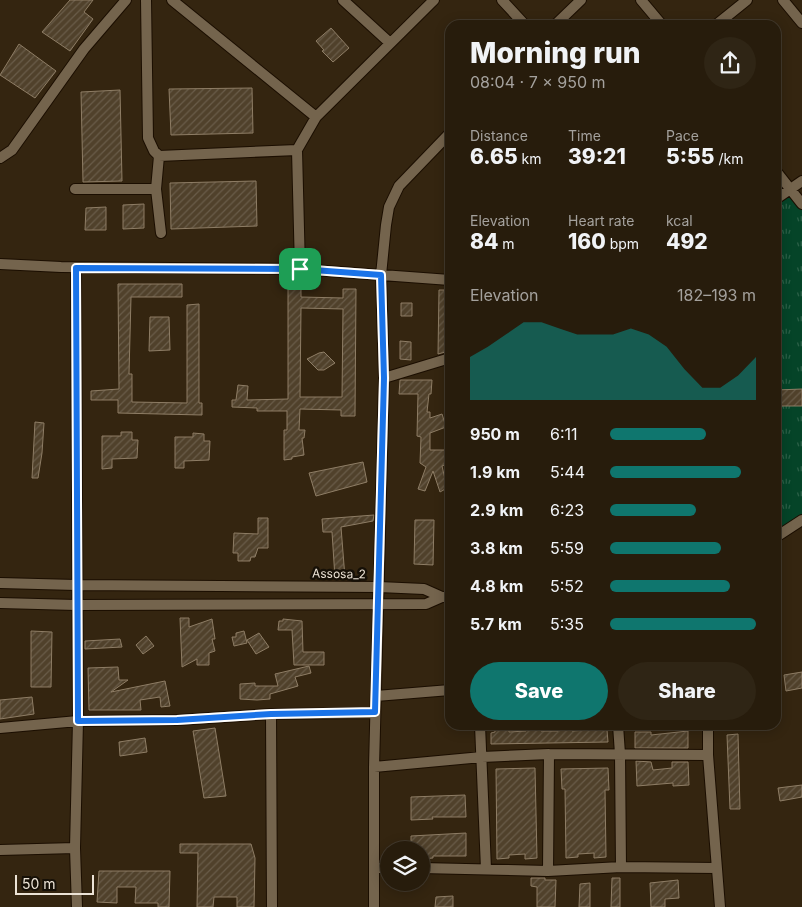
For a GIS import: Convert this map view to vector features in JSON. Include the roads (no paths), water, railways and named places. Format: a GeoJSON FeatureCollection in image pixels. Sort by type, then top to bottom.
{"type":"FeatureCollection","features":[{"type":"Feature","properties":{"kind":"street"},"geometry":{"type":"LineString","coordinates":[[0,158],[12,150],[84,49],[126,0]]}},
{"type":"Feature","properties":{"kind":"street"},"geometry":{"type":"LineString","coordinates":[[146,0],[148,138],[154,151],[159,156],[297,150]]}},
{"type":"Feature","properties":{"kind":"street"},"geometry":{"type":"LineString","coordinates":[[172,0],[316,117]]}},
{"type":"Feature","properties":{"kind":"street"},"geometry":{"type":"LineString","coordinates":[[343,0],[390,43]]}},
{"type":"Feature","properties":{"kind":"street"},"geometry":{"type":"LineString","coordinates":[[300,269],[297,150],[316,117],[434,0]]}},
{"type":"Feature","properties":{"kind":"street"},"geometry":{"type":"LineString","coordinates":[[502,0],[520,20]]}},
{"type":"Feature","properties":{"kind":"street"},"geometry":{"type":"LineString","coordinates":[[560,20],[581,0]]}},
{"type":"Feature","properties":{"kind":"street"},"geometry":{"type":"LineString","coordinates":[[641,0],[658,20]]}},
{"type":"Feature","properties":{"kind":"street"},"geometry":{"type":"LineString","coordinates":[[722,20],[746,0]]}},
{"type":"Feature","properties":{"kind":"street"},"geometry":{"type":"LineString","coordinates":[[783,0],[802,23]]}},
{"type":"Feature","properties":{"kind":"street"},"geometry":{"type":"LineString","coordinates":[[374,907],[375,712],[384,378],[381,275],[389,207],[398,186],[445,138]]}},
{"type":"Feature","properties":{"kind":"street"},"geometry":{"type":"LineString","coordinates":[[159,156],[156,189],[161,233]]}},
{"type":"Feature","properties":{"kind":"street"},"geometry":{"type":"LineString","coordinates":[[781,177],[802,204]]}},
{"type":"Feature","properties":{"kind":"street"},"geometry":{"type":"LineString","coordinates":[[781,195],[802,181]]}},
{"type":"Feature","properties":{"kind":"street"},"geometry":{"type":"LineString","coordinates":[[75,189],[156,189]]}},
{"type":"Feature","properties":{"kind":"street"},"geometry":{"type":"LineString","coordinates":[[0,264],[76,268],[300,269],[445,280]]}},
{"type":"Feature","properties":{"kind":"street"},"geometry":{"type":"LineString","coordinates":[[76,268],[78,721],[75,848],[77,907]]}},
{"type":"Feature","properties":{"kind":"street"},"geometry":{"type":"LineString","coordinates":[[384,378],[445,360]]}},
{"type":"Feature","properties":{"kind":"street"},"geometry":{"type":"LineString","coordinates":[[781,534],[802,520]]}},
{"type":"Feature","properties":{"kind":"street","name":"Assosa_2"},"geometry":{"type":"LineString","coordinates":[[0,583],[379,586],[424,589],[445,597]]}},
{"type":"Feature","properties":{"kind":"street","name":"Assosa_2"},"geometry":{"type":"LineString","coordinates":[[0,603],[76,605],[426,604],[445,597]]}},
{"type":"Feature","properties":{"kind":"street"},"geometry":{"type":"LineString","coordinates":[[376,696],[445,690]]}},
{"type":"Feature","properties":{"kind":"street"},"geometry":{"type":"LineString","coordinates":[[0,728],[78,721],[177,720],[271,714],[375,712]]}},
{"type":"Feature","properties":{"kind":"street"},"geometry":{"type":"LineString","coordinates":[[271,714],[272,907]]}},
{"type":"Feature","properties":{"kind":"street"},"geometry":{"type":"LineString","coordinates":[[480,730],[486,869]]}},
{"type":"Feature","properties":{"kind":"street"},"geometry":{"type":"LineString","coordinates":[[618,730],[621,867]]}},
{"type":"Feature","properties":{"kind":"street"},"geometry":{"type":"LineString","coordinates":[[708,730],[708,755],[720,907]]}},
{"type":"Feature","properties":{"kind":"street"},"geometry":{"type":"LineString","coordinates":[[374,767],[549,754],[708,755]]}},
{"type":"Feature","properties":{"kind":"street"},"geometry":{"type":"LineString","coordinates":[[548,871],[549,754]]}},
{"type":"Feature","properties":{"kind":"street"},"geometry":{"type":"LineString","coordinates":[[0,850],[75,848]]}},
{"type":"Feature","properties":{"kind":"street"},"geometry":{"type":"LineString","coordinates":[[430,868],[548,871],[621,867],[716,868]]}},
{"type":"Feature","properties":{"kind":"street"},"geometry":{"type":"LineString","coordinates":[[375,868],[380,868]]}}]}
